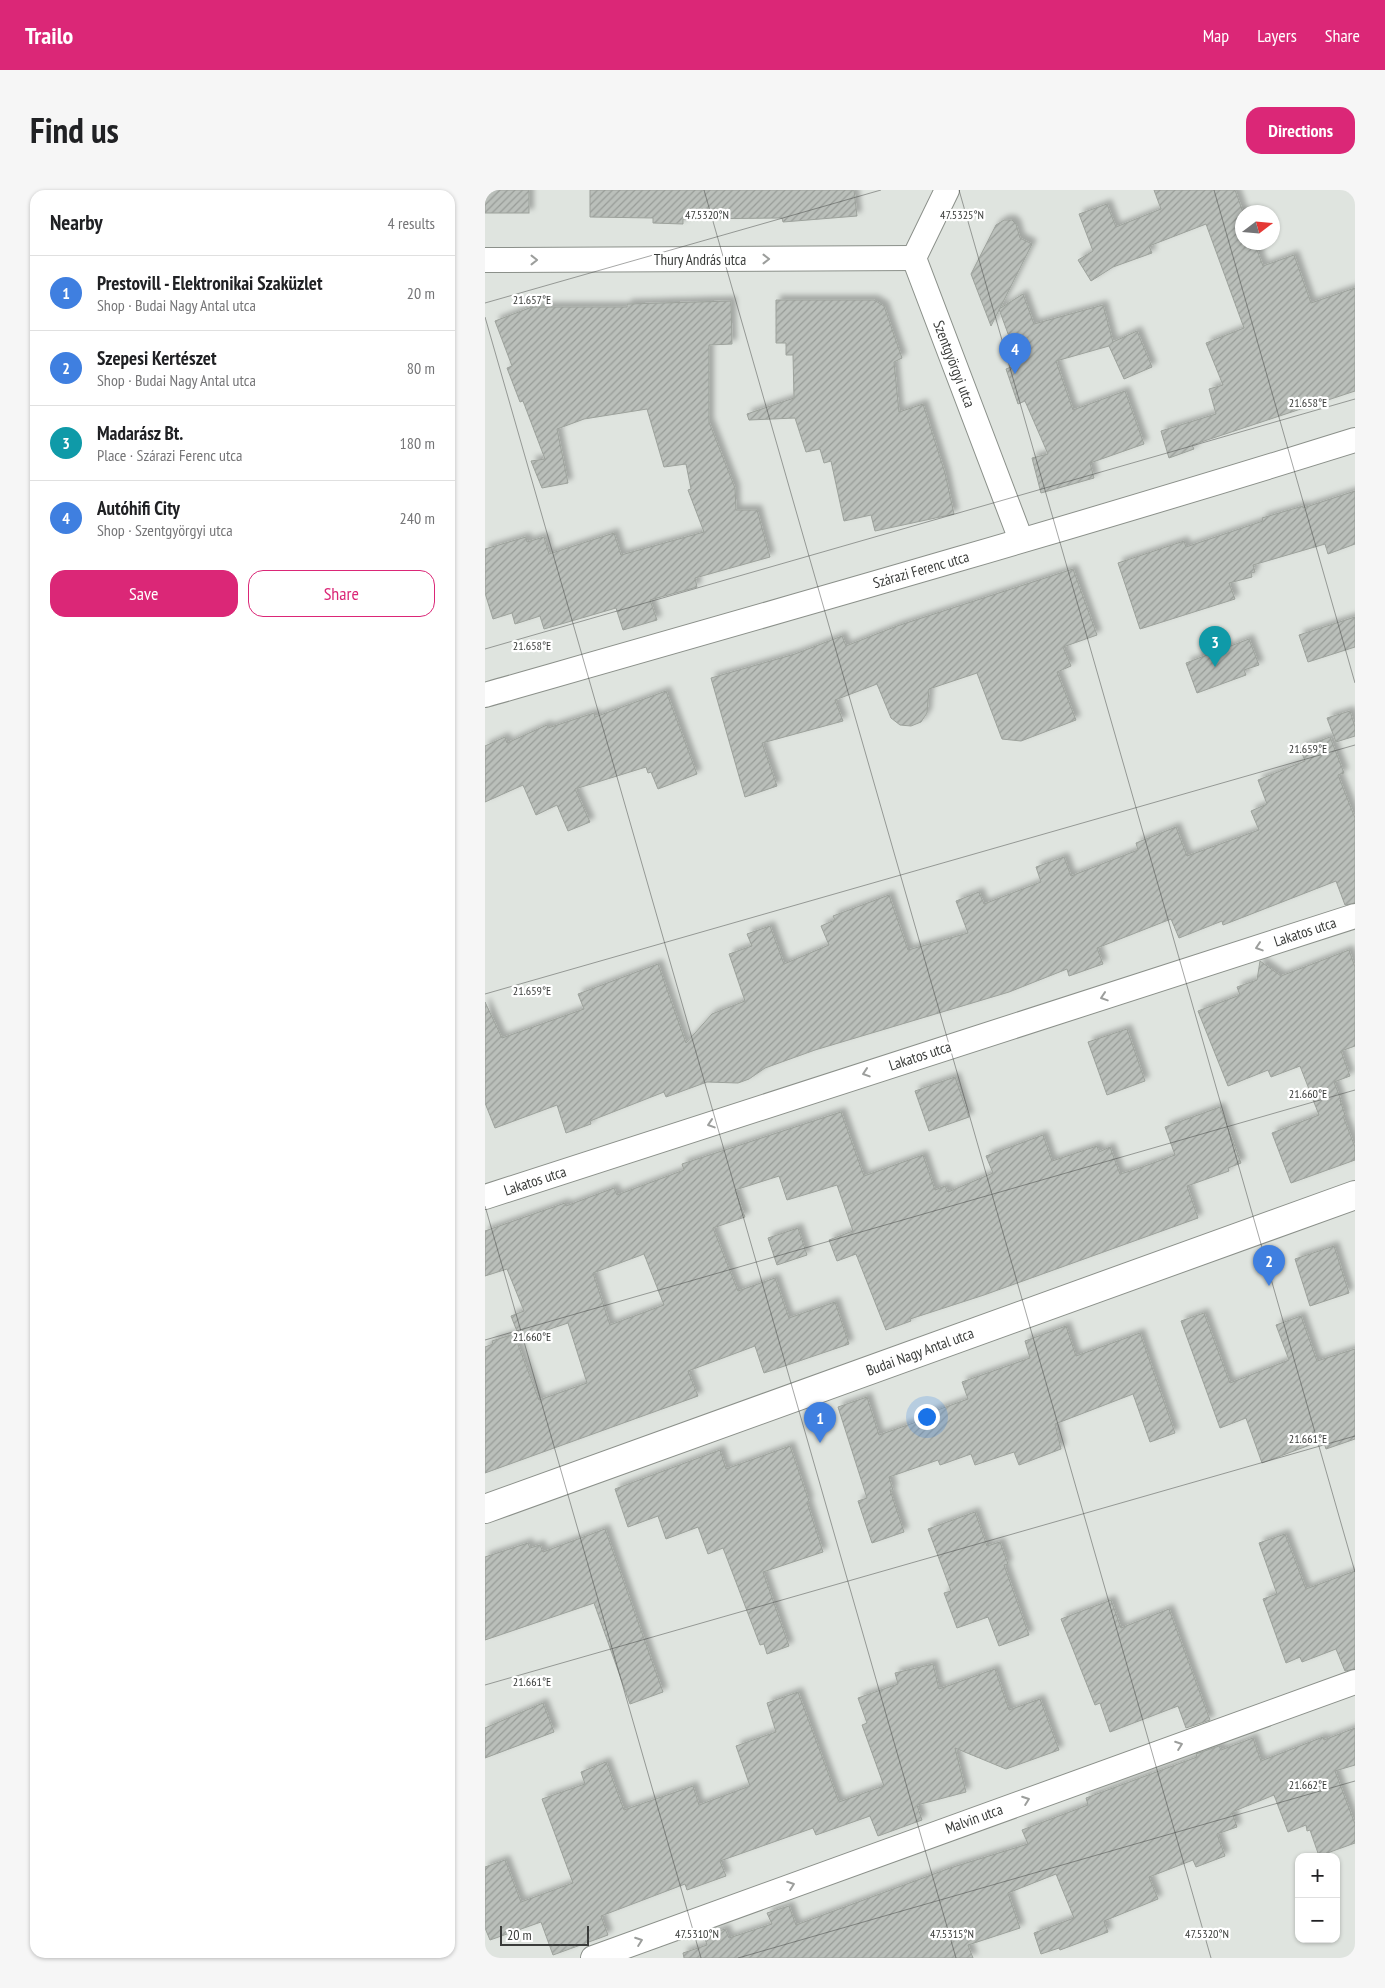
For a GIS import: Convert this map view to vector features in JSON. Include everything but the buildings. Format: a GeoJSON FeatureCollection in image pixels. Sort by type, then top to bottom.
{"type":"FeatureCollection","features":[{"type":"Feature","properties":{"kind":"street"},"geometry":{"type":"LineString","coordinates":[[914,258],[947,190]]}},
{"type":"Feature","properties":{"kind":"street","name":"Thury András utca"},"geometry":{"type":"LineString","coordinates":[[485,260],[914,258]]}},
{"type":"Feature","properties":{"kind":"street","name":"Szentgyörgyi utca"},"geometry":{"type":"LineString","coordinates":[[914,258],[1021,540]]}},
{"type":"Feature","properties":{"kind":"street","name":"Szárazi Ferenc utca"},"geometry":{"type":"LineString","coordinates":[[485,695],[1175,496],[1355,440]]}},
{"type":"Feature","properties":{"kind":"street","name":"Lakatos utca"},"geometry":{"type":"LineString","coordinates":[[485,1196],[1355,916]]}},
{"type":"Feature","properties":{"kind":"street","name":"Budai Nagy Antal utca"},"geometry":{"type":"LineString","coordinates":[[485,1509],[1355,1195]]}},
{"type":"Feature","properties":{"kind":"street","name":"Malvin utca"},"geometry":{"type":"LineString","coordinates":[[593,1958],[1355,1682]]}},
{"type":"Feature","properties":{"kind":"place","name":"Autóhifi City"},"geometry":{"type":"Point","coordinates":[1015,374]}},
{"type":"Feature","properties":{"kind":"place","name":"Madarász Bt."},"geometry":{"type":"Point","coordinates":[1215,667]}},
{"type":"Feature","properties":{"kind":"place","name":"Szepesi Kertészet"},"geometry":{"type":"Point","coordinates":[1269,1286]}},
{"type":"Feature","properties":{"kind":"place","name":"Prestovill - Elektronikai Szaküzlet"},"geometry":{"type":"Point","coordinates":[820,1443]}}]}
